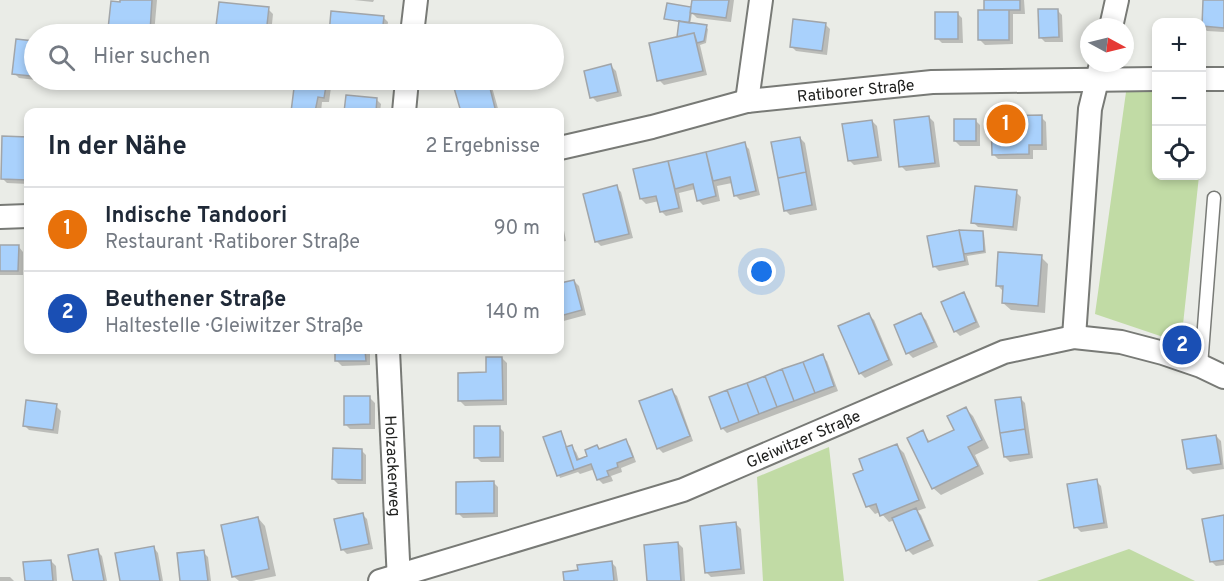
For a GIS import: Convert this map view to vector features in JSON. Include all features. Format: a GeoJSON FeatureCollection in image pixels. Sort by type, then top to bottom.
{"type":"FeatureCollection","features":[{"type":"Feature","properties":{"kind":"street"},"geometry":{"type":"LineString","coordinates":[[413,24],[416,0]]}},
{"type":"Feature","properties":{"kind":"street"},"geometry":{"type":"LineString","coordinates":[[747,101],[760,0]]}},
{"type":"Feature","properties":{"kind":"street"},"geometry":{"type":"LineString","coordinates":[[1112,18],[1117,0]]}},
{"type":"Feature","properties":{"kind":"street","name":"Ratiborer Straße"},"geometry":{"type":"LineString","coordinates":[[564,147],[652,127],[747,101],[933,82],[1085,72]]}},
{"type":"Feature","properties":{"kind":"street"},"geometry":{"type":"LineString","coordinates":[[1074,337],[1090,109],[1100,72]]}},
{"type":"Feature","properties":{"kind":"street","name":"Ratiborer Straße"},"geometry":{"type":"LineString","coordinates":[[1107,72],[1152,78]]}},
{"type":"Feature","properties":{"kind":"street"},"geometry":{"type":"LineString","coordinates":[[1206,79],[1224,79]]}},
{"type":"Feature","properties":{"kind":"street"},"geometry":{"type":"LineString","coordinates":[[404,108],[406,90]]}},
{"type":"Feature","properties":{"kind":"street"},"geometry":{"type":"LineString","coordinates":[[0,218],[24,216]]}},
{"type":"Feature","properties":{"kind":"street","name":"Gleiwitzer Straße"},"geometry":{"type":"LineString","coordinates":[[393,580],[683,490],[1004,352],[1074,337],[1120,342],[1163,353],[1201,366],[1224,377]]}},
{"type":"Feature","properties":{"kind":"street","name":"Holzackerweg"},"geometry":{"type":"LineString","coordinates":[[388,354],[393,580]]}},
{"type":"Feature","properties":{"kind":"lane"},"geometry":{"type":"LineString","coordinates":[[1201,366],[1214,198]]}},
{"type":"Feature","properties":{"kind":"green space"},"geometry":{"type":"Polygon","coordinates":[[[1127,85],[1152,86],[1152,180],[1199,180],[1181,343],[1095,314],[1127,85]]]}},
{"type":"Feature","properties":{"kind":"green space"},"geometry":{"type":"Polygon","coordinates":[[[829,447],[844,581],[763,581],[757,477],[829,447]]]}},
{"type":"Feature","properties":{"kind":"green space"},"geometry":{"type":"Polygon","coordinates":[[[1129,549],[1195,581],[1037,581],[1129,549]]]}},
{"type":"Feature","properties":{"kind":"building"},"geometry":{"type":"Polygon","coordinates":[[[120,0],[152,0],[150,24],[109,24],[111,1],[120,2],[120,0]]]}},
{"type":"Feature","properties":{"kind":"building"},"geometry":{"type":"Polygon","coordinates":[[[692,0],[729,0],[726,18],[690,13],[692,0]]]}},
{"type":"Feature","properties":{"kind":"building"},"geometry":{"type":"Polygon","coordinates":[[[984,0],[1020,0],[1020,10],[984,10],[984,0]]]}},
{"type":"Feature","properties":{"kind":"building"},"geometry":{"type":"Polygon","coordinates":[[[1203,0],[1224,0],[1224,28],[1206,26],[1206,18],[1202,18],[1203,0]]]}},
{"type":"Feature","properties":{"kind":"building"},"geometry":{"type":"Polygon","coordinates":[[[219,2],[269,7],[267,24],[216,24],[219,2]]]}},
{"type":"Feature","properties":{"kind":"building"},"geometry":{"type":"Polygon","coordinates":[[[667,3],[691,7],[689,23],[664,19],[667,3]]]}},
{"type":"Feature","properties":{"kind":"building"},"geometry":{"type":"Polygon","coordinates":[[[1038,9],[1058,9],[1059,37],[1039,38],[1038,9]]]}},
{"type":"Feature","properties":{"kind":"building"},"geometry":{"type":"Polygon","coordinates":[[[978,10],[1009,10],[1009,40],[978,40],[978,10]]]}},
{"type":"Feature","properties":{"kind":"building"},"geometry":{"type":"Polygon","coordinates":[[[331,11],[384,16],[383,24],[330,24],[331,11]]]}},
{"type":"Feature","properties":{"kind":"building"},"geometry":{"type":"Polygon","coordinates":[[[935,12],[958,12],[958,39],[935,39],[935,12]]]}},
{"type":"Feature","properties":{"kind":"building"},"geometry":{"type":"Polygon","coordinates":[[[793,19],[826,23],[822,51],[790,47],[793,19]]]}},
{"type":"Feature","properties":{"kind":"building"},"geometry":{"type":"Polygon","coordinates":[[[679,21],[707,25],[704,41],[697,43],[694,33],[677,37],[679,21]]]}},
{"type":"Feature","properties":{"kind":"building"},"geometry":{"type":"Polygon","coordinates":[[[694,33],[703,71],[657,81],[649,43],[694,33]]]}},
{"type":"Feature","properties":{"kind":"building"},"geometry":{"type":"Polygon","coordinates":[[[16,39],[24,40],[24,75],[12,74],[16,39]]]}},
{"type":"Feature","properties":{"kind":"building"},"geometry":{"type":"Polygon","coordinates":[[[611,64],[618,92],[590,98],[584,71],[611,64]]]}},
{"type":"Feature","properties":{"kind":"building"},"geometry":{"type":"Polygon","coordinates":[[[294,90],[325,90],[324,98],[318,97],[316,108],[292,108],[294,90]]]}},
{"type":"Feature","properties":{"kind":"building"},"geometry":{"type":"Polygon","coordinates":[[[455,90],[490,90],[495,108],[460,108],[455,90]]]}},
{"type":"Feature","properties":{"kind":"building"},"geometry":{"type":"Polygon","coordinates":[[[346,95],[377,98],[376,108],[344,108],[346,95]]]}},
{"type":"Feature","properties":{"kind":"building"},"geometry":{"type":"Polygon","coordinates":[[[1042,115],[1042,145],[1029,145],[1029,154],[992,155],[991,116],[1042,115]]]}},
{"type":"Feature","properties":{"kind":"building"},"geometry":{"type":"Polygon","coordinates":[[[929,116],[935,163],[899,167],[894,120],[929,116]]]}},
{"type":"Feature","properties":{"kind":"building"},"geometry":{"type":"Polygon","coordinates":[[[954,119],[976,119],[976,141],[954,141],[954,119]]]}},
{"type":"Feature","properties":{"kind":"building"},"geometry":{"type":"Polygon","coordinates":[[[872,120],[878,157],[848,161],[842,124],[872,120]]]}},
{"type":"Feature","properties":{"kind":"building"},"geometry":{"type":"Polygon","coordinates":[[[2,136],[24,137],[24,180],[1,179],[2,136]]]}},
{"type":"Feature","properties":{"kind":"building"},"geometry":{"type":"Polygon","coordinates":[[[800,137],[806,172],[778,178],[771,142],[800,137]]]}},
{"type":"Feature","properties":{"kind":"building"},"geometry":{"type":"Polygon","coordinates":[[[745,142],[756,191],[734,196],[730,177],[713,181],[706,152],[745,142]]]}},
{"type":"Feature","properties":{"kind":"building"},"geometry":{"type":"Polygon","coordinates":[[[706,152],[716,196],[697,201],[693,184],[675,189],[668,161],[706,152]]]}},
{"type":"Feature","properties":{"kind":"building"},"geometry":{"type":"Polygon","coordinates":[[[668,161],[679,208],[660,212],[656,196],[640,199],[633,169],[668,161]]]}},
{"type":"Feature","properties":{"kind":"building"},"geometry":{"type":"Polygon","coordinates":[[[806,172],[812,205],[784,211],[778,178],[806,172]]]}},
{"type":"Feature","properties":{"kind":"building"},"geometry":{"type":"Polygon","coordinates":[[[617,185],[629,234],[595,242],[583,194],[617,185]]]}},
{"type":"Feature","properties":{"kind":"building"},"geometry":{"type":"Polygon","coordinates":[[[975,186],[1017,190],[1013,227],[971,223],[975,186]]]}},
{"type":"Feature","properties":{"kind":"building"},"geometry":{"type":"Polygon","coordinates":[[[959,230],[965,261],[933,267],[927,236],[959,230]]]}},
{"type":"Feature","properties":{"kind":"building"},"geometry":{"type":"Polygon","coordinates":[[[959,230],[983,231],[984,251],[964,254],[959,230]]]}},
{"type":"Feature","properties":{"kind":"building"},"geometry":{"type":"Polygon","coordinates":[[[0,245],[19,245],[18,271],[0,271],[0,245]]]}},
{"type":"Feature","properties":{"kind":"building"},"geometry":{"type":"Polygon","coordinates":[[[998,252],[1042,255],[1038,306],[1002,303],[1003,286],[996,286],[998,252]]]}},
{"type":"Feature","properties":{"kind":"building"},"geometry":{"type":"Polygon","coordinates":[[[574,280],[582,310],[564,315],[564,282],[574,280]]]}},
{"type":"Feature","properties":{"kind":"building"},"geometry":{"type":"Polygon","coordinates":[[[964,292],[976,322],[954,332],[941,302],[964,292]]]}},
{"type":"Feature","properties":{"kind":"building"},"geometry":{"type":"Polygon","coordinates":[[[869,313],[889,360],[859,374],[838,326],[869,313]]]}},
{"type":"Feature","properties":{"kind":"building"},"geometry":{"type":"Polygon","coordinates":[[[921,313],[934,342],[906,354],[894,325],[921,313]]]}},
{"type":"Feature","properties":{"kind":"building"},"geometry":{"type":"Polygon","coordinates":[[[335,354],[365,354],[366,361],[335,361],[335,354]]]}},
{"type":"Feature","properties":{"kind":"building"},"geometry":{"type":"Polygon","coordinates":[[[823,354],[834,386],[815,393],[803,362],[823,354]]]}},
{"type":"Feature","properties":{"kind":"building"},"geometry":{"type":"Polygon","coordinates":[[[486,357],[502,357],[503,400],[458,401],[458,373],[486,372],[486,357]]]}},
{"type":"Feature","properties":{"kind":"building"},"geometry":{"type":"Polygon","coordinates":[[[803,362],[815,393],[794,401],[782,369],[803,362]]]}},
{"type":"Feature","properties":{"kind":"building"},"geometry":{"type":"Polygon","coordinates":[[[782,369],[794,401],[777,407],[765,376],[782,369]]]}},
{"type":"Feature","properties":{"kind":"building"},"geometry":{"type":"Polygon","coordinates":[[[765,376],[777,407],[759,414],[747,383],[765,376]]]}},
{"type":"Feature","properties":{"kind":"building"},"geometry":{"type":"Polygon","coordinates":[[[747,383],[759,414],[739,422],[727,390],[747,383]]]}},
{"type":"Feature","properties":{"kind":"building"},"geometry":{"type":"Polygon","coordinates":[[[672,389],[690,436],[657,449],[639,401],[672,389]]]}},
{"type":"Feature","properties":{"kind":"building"},"geometry":{"type":"Polygon","coordinates":[[[727,390],[739,422],[721,429],[709,397],[727,390]]]}},
{"type":"Feature","properties":{"kind":"building"},"geometry":{"type":"Polygon","coordinates":[[[344,396],[370,396],[370,424],[344,425],[344,396]]]}},
{"type":"Feature","properties":{"kind":"building"},"geometry":{"type":"Polygon","coordinates":[[[1021,397],[1025,429],[1000,433],[995,400],[1021,397]]]}},
{"type":"Feature","properties":{"kind":"building"},"geometry":{"type":"Polygon","coordinates":[[[26,400],[57,404],[53,430],[23,426],[26,400]]]}},
{"type":"Feature","properties":{"kind":"building"},"geometry":{"type":"Polygon","coordinates":[[[966,407],[982,440],[968,447],[978,466],[932,489],[907,438],[923,430],[928,442],[954,430],[947,416],[966,407]]]}},
{"type":"Feature","properties":{"kind":"building"},"geometry":{"type":"Polygon","coordinates":[[[474,426],[500,426],[500,457],[474,458],[474,426]]]}},
{"type":"Feature","properties":{"kind":"building"},"geometry":{"type":"Polygon","coordinates":[[[1025,429],[1029,454],[1004,457],[1000,433],[1025,429]]]}},
{"type":"Feature","properties":{"kind":"building"},"geometry":{"type":"Polygon","coordinates":[[[561,431],[574,470],[557,476],[543,437],[561,431]]]}},
{"type":"Feature","properties":{"kind":"building"},"geometry":{"type":"Polygon","coordinates":[[[1216,435],[1221,464],[1187,469],[1182,440],[1216,435]]]}},
{"type":"Feature","properties":{"kind":"building"},"geometry":{"type":"Polygon","coordinates":[[[626,439],[633,457],[617,463],[618,467],[607,471],[609,476],[597,480],[591,464],[574,470],[566,447],[572,445],[577,460],[587,456],[585,450],[597,445],[599,449],[626,439]]]}},
{"type":"Feature","properties":{"kind":"building"},"geometry":{"type":"Polygon","coordinates":[[[897,444],[919,500],[880,516],[876,504],[866,507],[853,474],[863,470],[859,459],[897,444]]]}},
{"type":"Feature","properties":{"kind":"building"},"geometry":{"type":"Polygon","coordinates":[[[333,448],[362,449],[362,480],[332,479],[333,448]]]}},
{"type":"Feature","properties":{"kind":"building"},"geometry":{"type":"Polygon","coordinates":[[[1097,479],[1104,523],[1074,528],[1067,484],[1097,479]]]}},
{"type":"Feature","properties":{"kind":"building"},"geometry":{"type":"Polygon","coordinates":[[[494,481],[494,513],[456,514],[456,482],[494,481]]]}},
{"type":"Feature","properties":{"kind":"building"},"geometry":{"type":"Polygon","coordinates":[[[916,508],[930,540],[906,551],[892,518],[916,508]]]}},
{"type":"Feature","properties":{"kind":"building"},"geometry":{"type":"Polygon","coordinates":[[[363,513],[369,544],[341,550],[334,519],[363,513]]]}},
{"type":"Feature","properties":{"kind":"building"},"geometry":{"type":"Polygon","coordinates":[[[1224,515],[1224,560],[1210,562],[1202,519],[1224,515]]]}},
{"type":"Feature","properties":{"kind":"building"},"geometry":{"type":"Polygon","coordinates":[[[258,517],[269,569],[232,577],[221,525],[258,517]]]}},
{"type":"Feature","properties":{"kind":"building"},"geometry":{"type":"Polygon","coordinates":[[[736,522],[741,569],[705,573],[700,526],[736,522]]]}},
{"type":"Feature","properties":{"kind":"building"},"geometry":{"type":"Polygon","coordinates":[[[678,542],[681,581],[647,581],[644,545],[678,542]]]}},
{"type":"Feature","properties":{"kind":"building"},"geometry":{"type":"Polygon","coordinates":[[[154,546],[160,581],[120,581],[115,553],[154,546]]]}},
{"type":"Feature","properties":{"kind":"building"},"geometry":{"type":"Polygon","coordinates":[[[98,549],[104,581],[73,581],[68,555],[98,549]]]}},
{"type":"Feature","properties":{"kind":"building"},"geometry":{"type":"Polygon","coordinates":[[[204,550],[208,581],[180,581],[177,553],[204,550]]]}},
{"type":"Feature","properties":{"kind":"building"},"geometry":{"type":"Polygon","coordinates":[[[51,560],[53,581],[25,581],[23,562],[51,560]]]}},
{"type":"Feature","properties":{"kind":"building"},"geometry":{"type":"Polygon","coordinates":[[[612,561],[614,581],[564,581],[563,572],[578,570],[577,565],[612,561]]]}},
{"type":"Feature","properties":{"kind":"place","name":"Indische Tandoori"},"geometry":{"type":"Point","coordinates":[1006,124]}},
{"type":"Feature","properties":{"kind":"place","name":"Beuthener Straße"},"geometry":{"type":"Point","coordinates":[1182,345]}}]}
